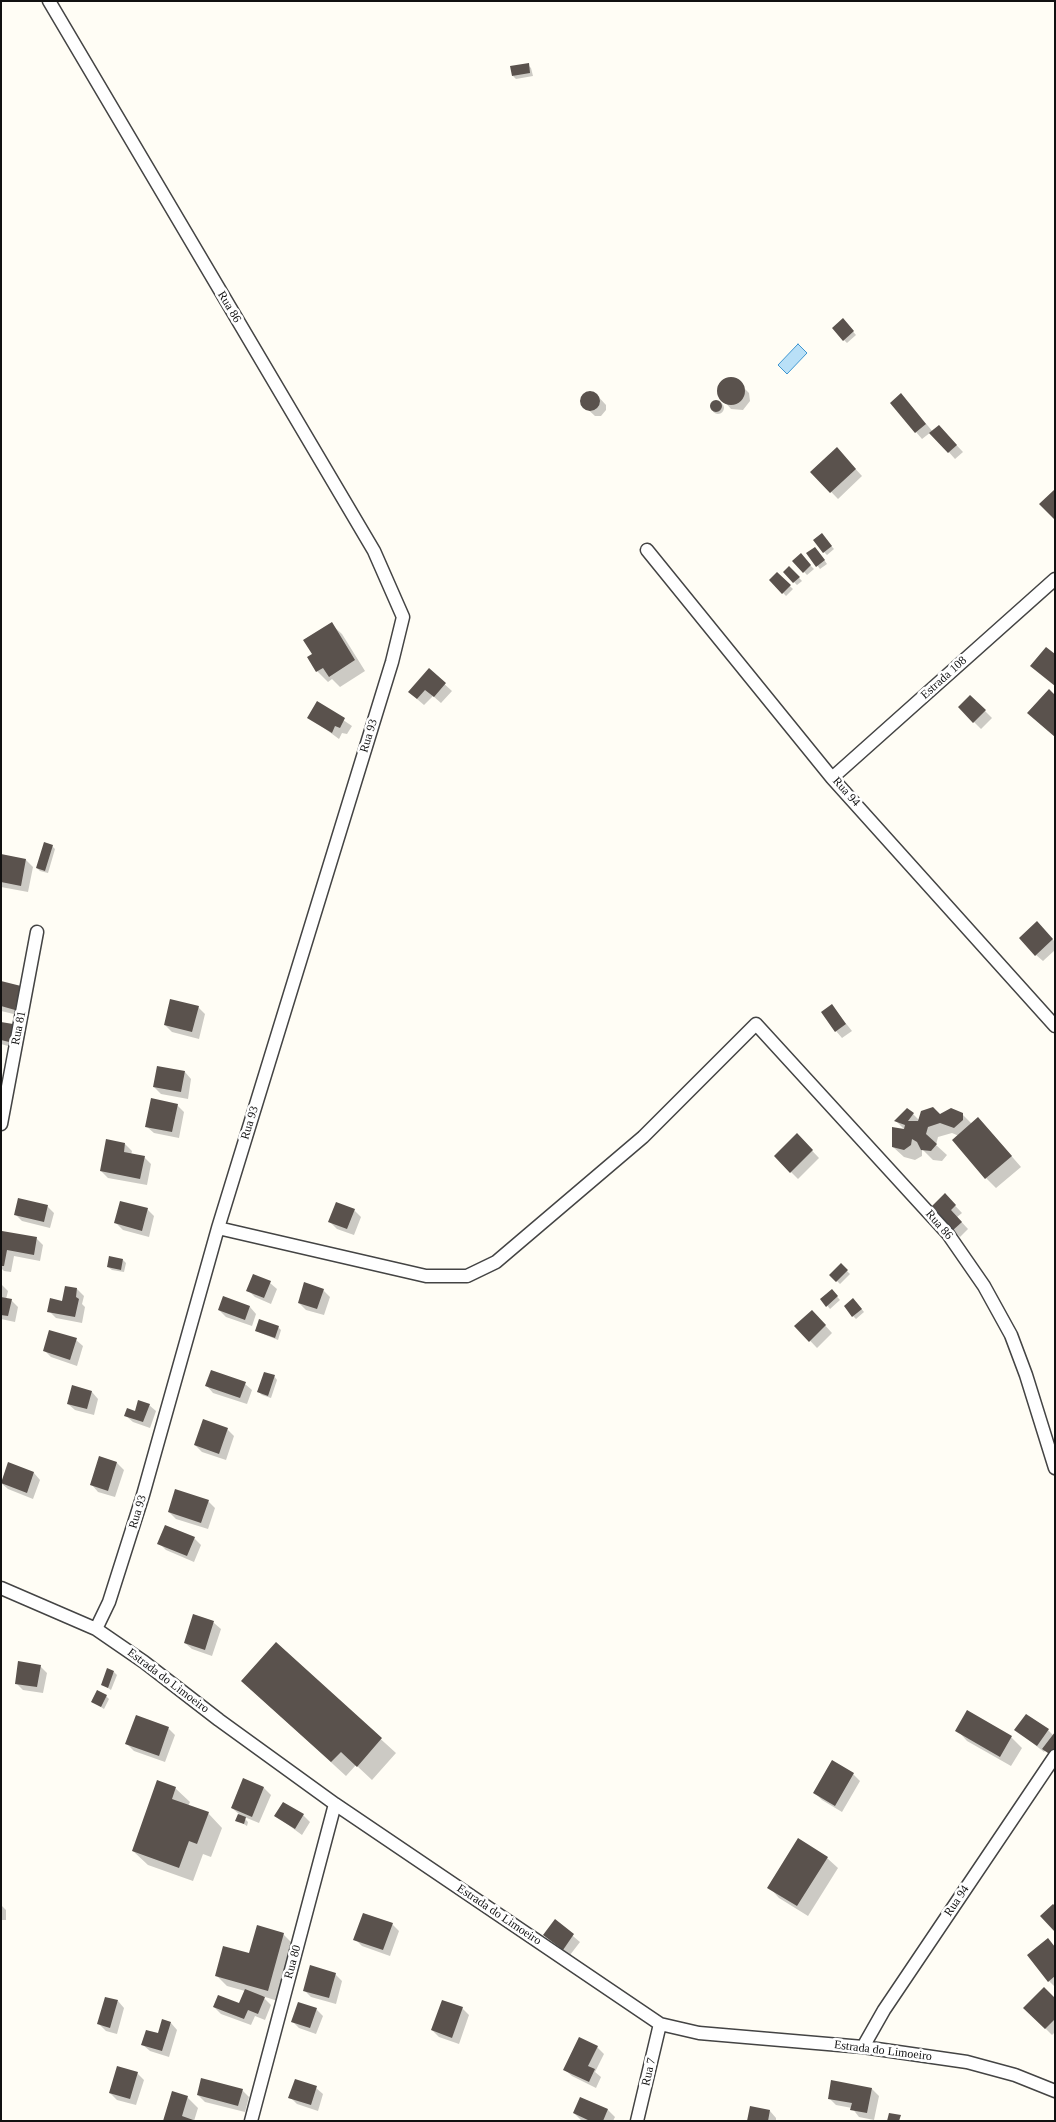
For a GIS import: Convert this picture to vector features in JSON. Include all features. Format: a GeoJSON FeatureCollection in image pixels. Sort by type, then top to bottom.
{"type":"FeatureCollection","features":[{"type":"Feature","properties":{"kind":"street","name":"Rua 86"},"geometry":{"type":"LineString","coordinates":[[49,1],[374,551],[403,617]]}},
{"type":"Feature","properties":{"kind":"street","name":"Rua 94"},"geometry":{"type":"LineString","coordinates":[[646,550],[832,778],[1055,1026]]}},
{"type":"Feature","properties":{"kind":"street","name":"Estrada 108"},"geometry":{"type":"LineString","coordinates":[[832,778],[1055,579]]}},
{"type":"Feature","properties":{"kind":"street","name":"Rua 93"},"geometry":{"type":"LineString","coordinates":[[96,1629],[109,1602],[143,1495],[218,1228],[392,662],[403,617]]}},
{"type":"Feature","properties":{"kind":"street","name":"Rua 81"},"geometry":{"type":"LineString","coordinates":[[1,1124],[37,932]]}},
{"type":"Feature","properties":{"kind":"street","name":"Rua 86"},"geometry":{"type":"LineString","coordinates":[[218,1228],[426,1276],[467,1276],[496,1262],[644,1137],[756,1024],[948,1234],[984,1286],[1011,1336],[1026,1375],[1055,1468]]}},
{"type":"Feature","properties":{"kind":"street","name":"Estrada do Limoeiro"},"geometry":{"type":"LineString","coordinates":[[1,1588],[96,1629],[335,1804],[660,2024],[699,2033],[863,2047],[967,2062],[1015,2075],[1055,2092]]}},
{"type":"Feature","properties":{"kind":"street","name":"Rua 94"},"geometry":{"type":"LineString","coordinates":[[863,2047],[884,2010],[1055,1756]]}},
{"type":"Feature","properties":{"kind":"street","name":"Rua 80"},"geometry":{"type":"LineString","coordinates":[[251,2121],[335,1804]]}},
{"type":"Feature","properties":{"kind":"street","name":"Rua 7"},"geometry":{"type":"LineString","coordinates":[[638,2121],[660,2024]]}},
{"type":"Feature","properties":{"kind":"water"},"geometry":{"type":"Polygon","coordinates":[[[798,344],[807,353],[787,374],[778,365],[798,344]]]}},
{"type":"Feature","properties":{"kind":"building"},"geometry":{"type":"Polygon","coordinates":[[[529,63],[530,73],[512,76],[510,66],[529,63]]]}},
{"type":"Feature","properties":{"kind":"building"},"geometry":{"type":"Polygon","coordinates":[[[843,318],[854,331],[843,341],[832,328],[843,318]]]}},
{"type":"Feature","properties":{"kind":"building"},"geometry":{"type":"Polygon","coordinates":[[[731,377],[741,381],[745,391],[741,401],[731,405],[721,401],[717,391],[721,381],[731,377]]]}},
{"type":"Feature","properties":{"kind":"building"},"geometry":{"type":"Polygon","coordinates":[[[590,391],[597,394],[600,401],[597,408],[590,411],[583,408],[580,401],[583,394],[590,391]]]}},
{"type":"Feature","properties":{"kind":"building"},"geometry":{"type":"Polygon","coordinates":[[[901,393],[926,424],[915,433],[890,403],[901,393]]]}},
{"type":"Feature","properties":{"kind":"building"},"geometry":{"type":"Polygon","coordinates":[[[718,400],[721,401],[721,411],[714,412],[711,411],[710,404],[711,401],[718,400]]]}},
{"type":"Feature","properties":{"kind":"building"},"geometry":{"type":"Polygon","coordinates":[[[939,425],[957,445],[948,453],[929,433],[939,425]]]}},
{"type":"Feature","properties":{"kind":"building"},"geometry":{"type":"Polygon","coordinates":[[[837,447],[856,469],[830,493],[810,472],[837,447]]]}},
{"type":"Feature","properties":{"kind":"building"},"geometry":{"type":"Polygon","coordinates":[[[1054,490],[1055,492],[1055,520],[1039,504],[1054,490]]]}},
{"type":"Feature","properties":{"kind":"building"},"geometry":{"type":"Polygon","coordinates":[[[822,533],[832,546],[823,553],[813,540],[822,533]]]}},
{"type":"Feature","properties":{"kind":"building"},"geometry":{"type":"Polygon","coordinates":[[[815,547],[825,560],[816,567],[806,553],[815,547]]]}},
{"type":"Feature","properties":{"kind":"building"},"geometry":{"type":"Polygon","coordinates":[[[801,553],[811,565],[803,573],[792,561],[801,553]]]}},
{"type":"Feature","properties":{"kind":"building"},"geometry":{"type":"Polygon","coordinates":[[[789,566],[800,577],[793,583],[783,572],[789,566]]]}},
{"type":"Feature","properties":{"kind":"building"},"geometry":{"type":"Polygon","coordinates":[[[777,572],[791,585],[782,594],[769,580],[777,572]]]}},
{"type":"Feature","properties":{"kind":"building"},"geometry":{"type":"Polygon","coordinates":[[[332,622],[355,660],[329,677],[323,668],[316,672],[307,657],[312,654],[303,640],[332,622]]]}},
{"type":"Feature","properties":{"kind":"building"},"geometry":{"type":"Polygon","coordinates":[[[1046,647],[1055,654],[1055,686],[1030,666],[1046,647]]]}},
{"type":"Feature","properties":{"kind":"building"},"geometry":{"type":"Polygon","coordinates":[[[429,668],[446,683],[434,697],[425,690],[417,699],[408,692],[429,668]]]}},
{"type":"Feature","properties":{"kind":"building"},"geometry":{"type":"Polygon","coordinates":[[[1049,689],[1055,695],[1055,737],[1027,713],[1049,689]]]}},
{"type":"Feature","properties":{"kind":"building"},"geometry":{"type":"Polygon","coordinates":[[[970,695],[986,710],[973,723],[958,707],[970,695]]]}},
{"type":"Feature","properties":{"kind":"building"},"geometry":{"type":"Polygon","coordinates":[[[317,701],[345,718],[340,728],[335,726],[332,733],[307,718],[317,701]]]}},
{"type":"Feature","properties":{"kind":"building"},"geometry":{"type":"Polygon","coordinates":[[[44,842],[53,845],[45,871],[36,868],[44,842]]]}},
{"type":"Feature","properties":{"kind":"building"},"geometry":{"type":"Polygon","coordinates":[[[1,854],[26,859],[21,886],[1,882],[1,854]]]}},
{"type":"Feature","properties":{"kind":"building"},"geometry":{"type":"Polygon","coordinates":[[[1037,921],[1053,939],[1035,956],[1019,938],[1037,921]]]}},
{"type":"Feature","properties":{"kind":"building"},"geometry":{"type":"Polygon","coordinates":[[[1,981],[21,986],[15,1010],[1,1006],[1,981]]]}},
{"type":"Feature","properties":{"kind":"building"},"geometry":{"type":"Polygon","coordinates":[[[170,999],[199,1006],[192,1032],[164,1025],[170,999]]]}},
{"type":"Feature","properties":{"kind":"building"},"geometry":{"type":"Polygon","coordinates":[[[832,1004],[846,1024],[835,1032],[821,1012],[832,1004]]]}},
{"type":"Feature","properties":{"kind":"building"},"geometry":{"type":"Polygon","coordinates":[[[1,1022],[13,1024],[9,1042],[1,1040],[1,1022]]]}},
{"type":"Feature","properties":{"kind":"building"},"geometry":{"type":"Polygon","coordinates":[[[157,1066],[185,1071],[181,1092],[153,1087],[157,1066]]]}},
{"type":"Feature","properties":{"kind":"building"},"geometry":{"type":"Polygon","coordinates":[[[151,1098],[178,1104],[172,1132],[145,1127],[151,1098]]]}},
{"type":"Feature","properties":{"kind":"building"},"geometry":{"type":"Polygon","coordinates":[[[933,1107],[940,1114],[951,1108],[963,1113],[963,1120],[954,1128],[940,1123],[928,1127],[926,1134],[937,1144],[931,1151],[921,1150],[917,1142],[912,1139],[911,1145],[904,1150],[892,1147],[892,1127],[904,1129],[905,1125],[894,1121],[907,1108],[914,1113],[908,1121],[918,1121],[921,1111],[933,1107]]]}},
{"type":"Feature","properties":{"kind":"building"},"geometry":{"type":"Polygon","coordinates":[[[978,1117],[1012,1156],[985,1179],[952,1140],[978,1117]]]}},
{"type":"Feature","properties":{"kind":"building"},"geometry":{"type":"Polygon","coordinates":[[[797,1133],[813,1150],[790,1173],[774,1156],[797,1133]]]}},
{"type":"Feature","properties":{"kind":"building"},"geometry":{"type":"Polygon","coordinates":[[[106,1139],[125,1143],[124,1152],[145,1156],[140,1179],[100,1171],[106,1139]]]}},
{"type":"Feature","properties":{"kind":"building"},"geometry":{"type":"Polygon","coordinates":[[[945,1193],[956,1205],[951,1210],[962,1222],[952,1231],[931,1207],[945,1193]]]}},
{"type":"Feature","properties":{"kind":"building"},"geometry":{"type":"Polygon","coordinates":[[[18,1198],[48,1205],[44,1222],[14,1215],[18,1198]]]}},
{"type":"Feature","properties":{"kind":"building"},"geometry":{"type":"Polygon","coordinates":[[[120,1201],[148,1208],[142,1231],[114,1223],[120,1201]]]}},
{"type":"Feature","properties":{"kind":"building"},"geometry":{"type":"Polygon","coordinates":[[[336,1202],[355,1209],[347,1229],[328,1222],[336,1202]]]}},
{"type":"Feature","properties":{"kind":"building"},"geometry":{"type":"Polygon","coordinates":[[[2,1231],[37,1237],[34,1255],[7,1250],[4,1266],[1,1266],[2,1231]]]}},
{"type":"Feature","properties":{"kind":"building"},"geometry":{"type":"Polygon","coordinates":[[[109,1256],[123,1259],[121,1270],[107,1267],[109,1256]]]}},
{"type":"Feature","properties":{"kind":"building"},"geometry":{"type":"Polygon","coordinates":[[[841,1263],[848,1270],[836,1282],[829,1275],[841,1263]]]}},
{"type":"Feature","properties":{"kind":"building"},"geometry":{"type":"Polygon","coordinates":[[[253,1274],[271,1281],[264,1298],[246,1291],[253,1274]]]}},
{"type":"Feature","properties":{"kind":"building"},"geometry":{"type":"Polygon","coordinates":[[[304,1282],[324,1289],[317,1309],[298,1303],[304,1282]]]}},
{"type":"Feature","properties":{"kind":"building"},"geometry":{"type":"Polygon","coordinates":[[[65,1286],[77,1288],[76,1297],[79,1299],[75,1317],[47,1312],[50,1298],[62,1301],[65,1286]]]}},
{"type":"Feature","properties":{"kind":"building"},"geometry":{"type":"Polygon","coordinates":[[[832,1289],[838,1296],[826,1307],[820,1299],[832,1289]]]}},
{"type":"Feature","properties":{"kind":"building"},"geometry":{"type":"Polygon","coordinates":[[[223,1296],[250,1306],[245,1320],[218,1310],[223,1296]]]}},
{"type":"Feature","properties":{"kind":"building"},"geometry":{"type":"Polygon","coordinates":[[[1,1297],[12,1299],[8,1316],[1,1315],[1,1297]]]}},
{"type":"Feature","properties":{"kind":"building"},"geometry":{"type":"Polygon","coordinates":[[[853,1298],[862,1309],[852,1317],[844,1306],[853,1298]]]}},
{"type":"Feature","properties":{"kind":"building"},"geometry":{"type":"Polygon","coordinates":[[[812,1310],[826,1325],[809,1342],[794,1326],[812,1310]]]}},
{"type":"Feature","properties":{"kind":"building"},"geometry":{"type":"Polygon","coordinates":[[[259,1319],[279,1326],[275,1338],[255,1331],[259,1319]]]}},
{"type":"Feature","properties":{"kind":"building"},"geometry":{"type":"Polygon","coordinates":[[[49,1330],[77,1338],[70,1360],[43,1351],[49,1330]]]}},
{"type":"Feature","properties":{"kind":"building"},"geometry":{"type":"Polygon","coordinates":[[[211,1370],[246,1382],[240,1398],[205,1386],[211,1370]]]}},
{"type":"Feature","properties":{"kind":"building"},"geometry":{"type":"Polygon","coordinates":[[[264,1372],[275,1375],[268,1396],[257,1392],[264,1372]]]}},
{"type":"Feature","properties":{"kind":"building"},"geometry":{"type":"Polygon","coordinates":[[[72,1385],[92,1391],[87,1409],[67,1404],[72,1385]]]}},
{"type":"Feature","properties":{"kind":"building"},"geometry":{"type":"Polygon","coordinates":[[[138,1400],[150,1404],[143,1422],[124,1416],[127,1408],[135,1411],[138,1400]]]}},
{"type":"Feature","properties":{"kind":"building"},"geometry":{"type":"Polygon","coordinates":[[[203,1419],[228,1428],[219,1454],[194,1445],[203,1419]]]}},
{"type":"Feature","properties":{"kind":"building"},"geometry":{"type":"Polygon","coordinates":[[[99,1456],[117,1462],[108,1491],[90,1485],[99,1456]]]}},
{"type":"Feature","properties":{"kind":"building"},"geometry":{"type":"Polygon","coordinates":[[[8,1462],[34,1472],[27,1493],[1,1483],[8,1462]]]}},
{"type":"Feature","properties":{"kind":"building"},"geometry":{"type":"Polygon","coordinates":[[[175,1489],[209,1500],[201,1523],[168,1512],[175,1489]]]}},
{"type":"Feature","properties":{"kind":"building"},"geometry":{"type":"Polygon","coordinates":[[[165,1525],[195,1537],[187,1556],[157,1544],[165,1525]]]}},
{"type":"Feature","properties":{"kind":"building"},"geometry":{"type":"Polygon","coordinates":[[[193,1614],[214,1621],[205,1650],[184,1643],[193,1614]]]}},
{"type":"Feature","properties":{"kind":"building"},"geometry":{"type":"Polygon","coordinates":[[[276,1642],[382,1738],[357,1767],[341,1752],[331,1762],[241,1681],[276,1642]]]}},
{"type":"Feature","properties":{"kind":"building"},"geometry":{"type":"Polygon","coordinates":[[[18,1661],[41,1665],[37,1687],[15,1684],[18,1661]]]}},
{"type":"Feature","properties":{"kind":"building"},"geometry":{"type":"Polygon","coordinates":[[[107,1668],[114,1671],[108,1688],[101,1685],[107,1668]]]}},
{"type":"Feature","properties":{"kind":"building"},"geometry":{"type":"Polygon","coordinates":[[[97,1690],[107,1695],[101,1707],[91,1702],[97,1690]]]}},
{"type":"Feature","properties":{"kind":"building"},"geometry":{"type":"Polygon","coordinates":[[[967,1710],[1012,1736],[1000,1757],[955,1731],[967,1710]]]}},
{"type":"Feature","properties":{"kind":"building"},"geometry":{"type":"Polygon","coordinates":[[[1026,1714],[1049,1729],[1037,1746],[1014,1730],[1026,1714]]]}},
{"type":"Feature","properties":{"kind":"building"},"geometry":{"type":"Polygon","coordinates":[[[136,1715],[169,1727],[159,1756],[125,1744],[136,1715]]]}},
{"type":"Feature","properties":{"kind":"building"},"geometry":{"type":"Polygon","coordinates":[[[1055,1732],[1055,1750],[1051,1755],[1042,1749],[1055,1732]]]}},
{"type":"Feature","properties":{"kind":"building"},"geometry":{"type":"Polygon","coordinates":[[[832,1760],[854,1773],[835,1806],[813,1793],[832,1760]]]}},
{"type":"Feature","properties":{"kind":"building"},"geometry":{"type":"Polygon","coordinates":[[[243,1778],[264,1787],[252,1817],[231,1808],[243,1778]]]}},
{"type":"Feature","properties":{"kind":"building"},"geometry":{"type":"Polygon","coordinates":[[[157,1780],[176,1787],[172,1799],[209,1812],[197,1844],[189,1841],[179,1868],[132,1851],[157,1780]]]}},
{"type":"Feature","properties":{"kind":"building"},"geometry":{"type":"Polygon","coordinates":[[[283,1802],[304,1814],[295,1829],[274,1816],[283,1802]]]}},
{"type":"Feature","properties":{"kind":"building"},"geometry":{"type":"Polygon","coordinates":[[[238,1814],[246,1817],[244,1824],[235,1821],[238,1814]]]}},
{"type":"Feature","properties":{"kind":"building"},"geometry":{"type":"Polygon","coordinates":[[[798,1838],[828,1857],[797,1906],[767,1888],[798,1838]]]}},
{"type":"Feature","properties":{"kind":"building"},"geometry":{"type":"Polygon","coordinates":[[[1053,1904],[1055,1906],[1055,1932],[1040,1916],[1053,1904]]]}},
{"type":"Feature","properties":{"kind":"building"},"geometry":{"type":"Polygon","coordinates":[[[363,1913],[393,1923],[383,1950],[353,1940],[363,1913]]]}},
{"type":"Feature","properties":{"kind":"building"},"geometry":{"type":"Polygon","coordinates":[[[555,1919],[574,1934],[563,1950],[543,1935],[555,1919]]]}},
{"type":"Feature","properties":{"kind":"building"},"geometry":{"type":"Polygon","coordinates":[[[257,1925],[284,1933],[268,1991],[215,1976],[223,1946],[249,1953],[257,1925]]]}},
{"type":"Feature","properties":{"kind":"building"},"geometry":{"type":"Polygon","coordinates":[[[1048,1938],[1055,1947],[1055,1976],[1048,1982],[1027,1955],[1048,1938]]]}},
{"type":"Feature","properties":{"kind":"building"},"geometry":{"type":"Polygon","coordinates":[[[310,1965],[336,1973],[329,1998],[303,1991],[310,1965]]]}},
{"type":"Feature","properties":{"kind":"building"},"geometry":{"type":"Polygon","coordinates":[[[1044,1987],[1055,1998],[1055,2019],[1045,2029],[1023,2008],[1044,1987]]]}},
{"type":"Feature","properties":{"kind":"building"},"geometry":{"type":"Polygon","coordinates":[[[245,1989],[265,1997],[258,2014],[248,2010],[244,2019],[213,2007],[218,1995],[239,2003],[245,1989]]]}},
{"type":"Feature","properties":{"kind":"building"},"geometry":{"type":"Polygon","coordinates":[[[105,1997],[118,2000],[110,2028],[97,2024],[105,1997]]]}},
{"type":"Feature","properties":{"kind":"building"},"geometry":{"type":"Polygon","coordinates":[[[442,2000],[463,2007],[452,2038],[431,2030],[442,2000]]]}},
{"type":"Feature","properties":{"kind":"building"},"geometry":{"type":"Polygon","coordinates":[[[298,2002],[317,2008],[310,2028],[291,2022],[298,2002]]]}},
{"type":"Feature","properties":{"kind":"building"},"geometry":{"type":"Polygon","coordinates":[[[162,2019],[171,2022],[162,2051],[141,2045],[146,2030],[158,2033],[162,2019]]]}},
{"type":"Feature","properties":{"kind":"building"},"geometry":{"type":"Polygon","coordinates":[[[579,2037],[598,2046],[588,2066],[595,2069],[589,2082],[563,2070],[579,2037]]]}},
{"type":"Feature","properties":{"kind":"building"},"geometry":{"type":"Polygon","coordinates":[[[117,2066],[138,2072],[130,2099],[109,2093],[117,2066]]]}},
{"type":"Feature","properties":{"kind":"building"},"geometry":{"type":"Polygon","coordinates":[[[201,2078],[243,2089],[238,2106],[197,2095],[201,2078]]]}},
{"type":"Feature","properties":{"kind":"building"},"geometry":{"type":"Polygon","coordinates":[[[295,2079],[317,2086],[311,2105],[288,2098],[295,2079]]]}},
{"type":"Feature","properties":{"kind":"building"},"geometry":{"type":"Polygon","coordinates":[[[831,2080],[872,2088],[867,2113],[850,2110],[852,2103],[828,2099],[831,2080]]]}},
{"type":"Feature","properties":{"kind":"building"},"geometry":{"type":"Polygon","coordinates":[[[172,2091],[188,2096],[182,2116],[196,2121],[163,2121],[172,2091]]]}},
{"type":"Feature","properties":{"kind":"building"},"geometry":{"type":"Polygon","coordinates":[[[580,2097],[608,2109],[603,2121],[590,2121],[573,2113],[580,2097]]]}},
{"type":"Feature","properties":{"kind":"building"},"geometry":{"type":"Polygon","coordinates":[[[750,2106],[770,2110],[768,2121],[747,2121],[750,2106]]]}},
{"type":"Feature","properties":{"kind":"building"},"geometry":{"type":"Polygon","coordinates":[[[889,2113],[901,2115],[899,2121],[887,2121],[889,2113]]]}}]}
